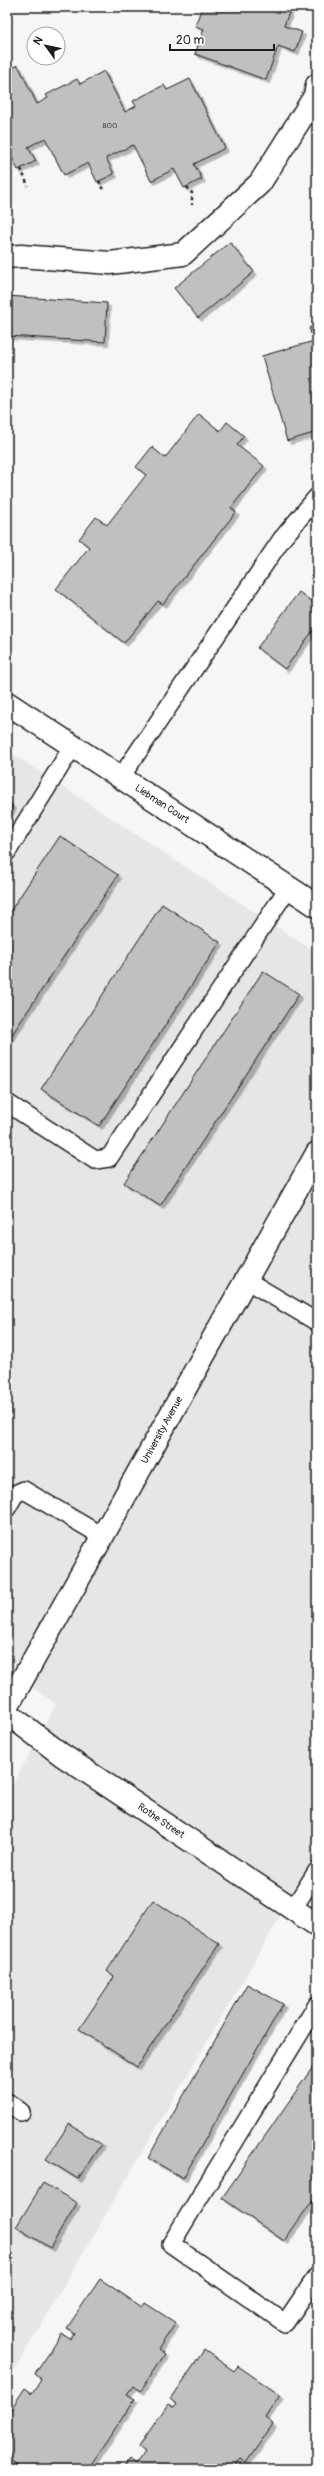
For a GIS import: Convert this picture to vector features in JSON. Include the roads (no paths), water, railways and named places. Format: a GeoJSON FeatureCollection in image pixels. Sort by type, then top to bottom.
{"type":"FeatureCollection","features":[{"type":"Feature","properties":{"kind":"street"},"geometry":{"type":"LineString","coordinates":[[7,257],[110,263],[183,254],[260,183],[315,96],[317,85]]}},
{"type":"Feature","properties":{"kind":"street","name":"Liebman Court"},"geometry":{"type":"LineString","coordinates":[[7,703],[317,906]]}},
{"type":"Feature","properties":{"kind":"street","name":"University Avenue"},"geometry":{"type":"LineString","coordinates":[[7,1707],[317,1153]]}},
{"type":"Feature","properties":{"kind":"street","name":"Rothe Street"},"geometry":{"type":"LineString","coordinates":[[7,1713],[62,1755],[317,1925]]}},
{"type":"Feature","properties":{"kind":"lane"},"geometry":{"type":"LineString","coordinates":[[121,777],[281,540],[317,497]]}},
{"type":"Feature","properties":{"kind":"lane"},"geometry":{"type":"LineString","coordinates":[[7,852],[73,746]]}},
{"type":"Feature","properties":{"kind":"lane"},"geometry":{"type":"LineString","coordinates":[[7,1103],[95,1160],[109,1158],[288,888]]}},
{"type":"Feature","properties":{"kind":"lane"},"geometry":{"type":"LineString","coordinates":[[246,1280],[317,1322]]}},
{"type":"Feature","properties":{"kind":"lane"},"geometry":{"type":"LineString","coordinates":[[7,1508],[15,1494],[24,1490],[102,1536]]}},
{"type":"Feature","properties":{"kind":"lane"},"geometry":{"type":"LineString","coordinates":[[293,1909],[317,1871]]}},
{"type":"Feature","properties":{"kind":"lane"},"geometry":{"type":"LineString","coordinates":[[317,2005],[171,2244],[286,2323],[317,2276]]}},
{"type":"Feature","properties":{"kind":"lane"},"geometry":{"type":"LineString","coordinates":[[7,2102],[21,2112]]}}]}
